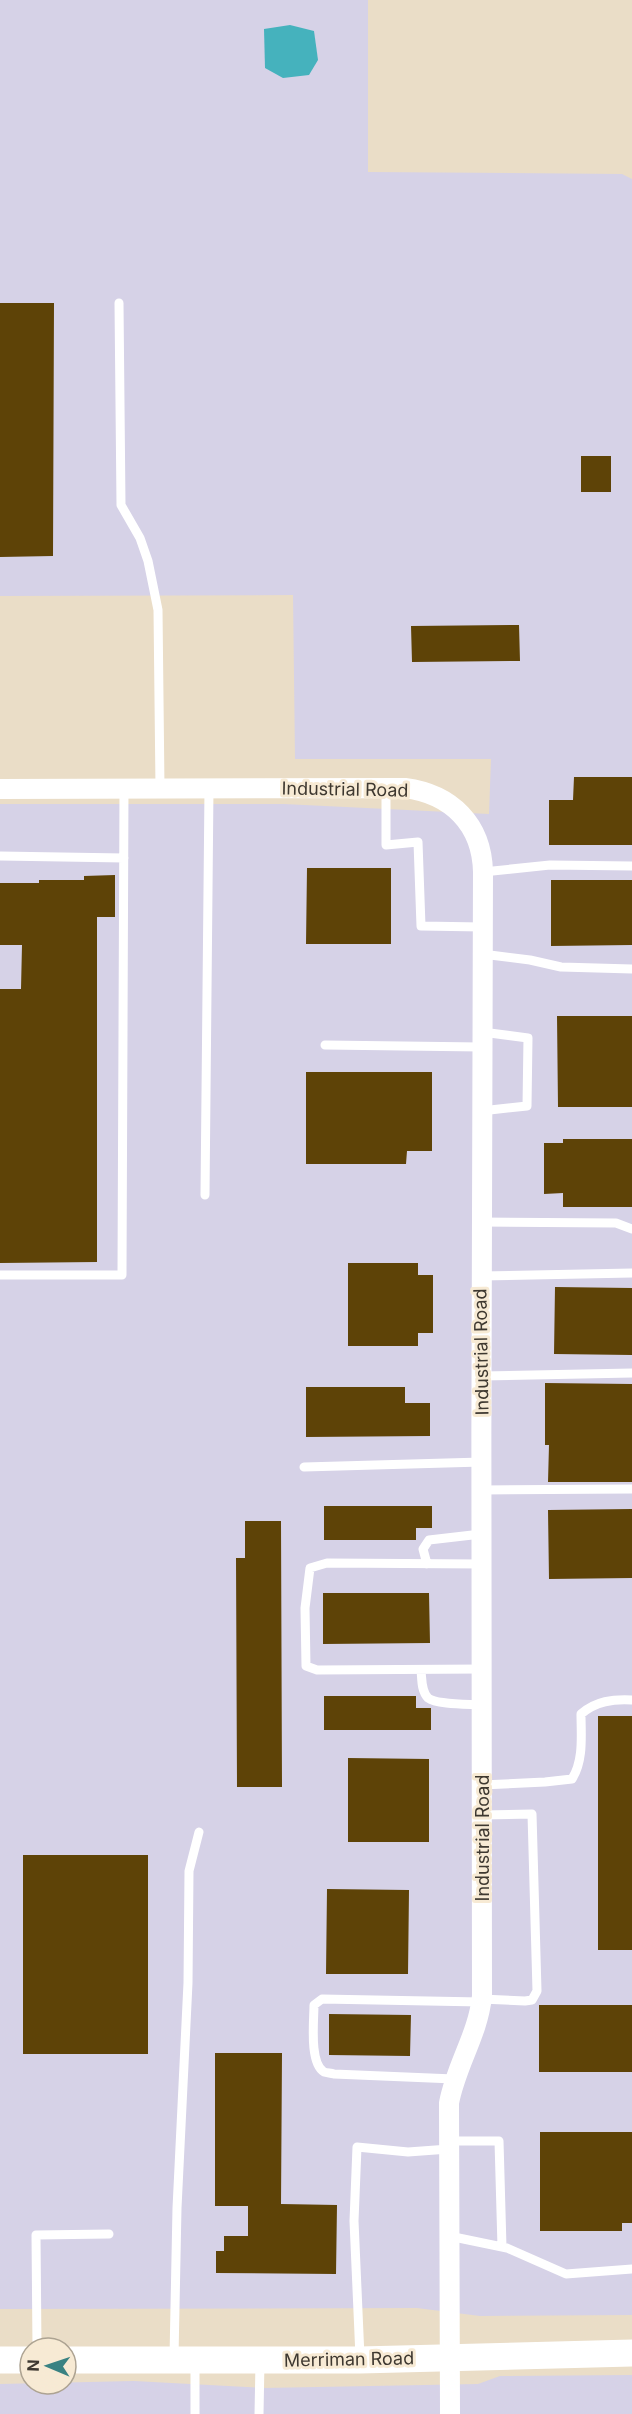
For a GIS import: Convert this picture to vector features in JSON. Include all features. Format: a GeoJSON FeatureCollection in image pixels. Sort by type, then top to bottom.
{"type":"FeatureCollection","features":[{"type":"Feature","properties":{"kind":"main road","name":"Merriman Road"},"geometry":{"type":"LineString","coordinates":[[78,2360],[360,2360],[632,2353]]}},
{"type":"Feature","properties":{"kind":"main road"},"geometry":{"type":"LineString","coordinates":[[0,2360],[18,2360]]}},
{"type":"Feature","properties":{"kind":"street","name":"Industrial Road"},"geometry":{"type":"LineString","coordinates":[[0,789],[386,788],[422,790],[441,798],[458,810],[471,827],[479,846],[483,872],[480,1222],[482,1376],[481,2000],[477,2026],[454,2079],[449,2103],[450,2414]]}},
{"type":"Feature","properties":{"kind":"lane"},"geometry":{"type":"LineString","coordinates":[[119,303],[121,505],[142,546],[158,609],[160,789]]}},
{"type":"Feature","properties":{"kind":"lane"},"geometry":{"type":"LineString","coordinates":[[0,1275],[123,1275],[124,788]]}},
{"type":"Feature","properties":{"kind":"lane"},"geometry":{"type":"LineString","coordinates":[[205,1196],[209,788]]}},
{"type":"Feature","properties":{"kind":"lane"},"geometry":{"type":"LineString","coordinates":[[386,788],[386,845],[418,842],[421,926],[482,927]]}},
{"type":"Feature","properties":{"kind":"lane"},"geometry":{"type":"LineString","coordinates":[[0,856],[124,858]]}},
{"type":"Feature","properties":{"kind":"lane"},"geometry":{"type":"LineString","coordinates":[[483,872],[550,865],[632,866]]}},
{"type":"Feature","properties":{"kind":"lane"},"geometry":{"type":"LineString","coordinates":[[482,954],[530,960],[561,967],[632,969]]}},
{"type":"Feature","properties":{"kind":"lane"},"geometry":{"type":"LineString","coordinates":[[325,1045],[528,1038],[527,1106],[481,1111]]}},
{"type":"Feature","properties":{"kind":"lane"},"geometry":{"type":"LineString","coordinates":[[480,1222],[616,1223],[632,1229]]}},
{"type":"Feature","properties":{"kind":"lane"},"geometry":{"type":"LineString","coordinates":[[481,1276],[632,1273]]}},
{"type":"Feature","properties":{"kind":"lane"},"geometry":{"type":"LineString","coordinates":[[482,1376],[632,1373]]}},
{"type":"Feature","properties":{"kind":"lane"},"geometry":{"type":"LineString","coordinates":[[304,1467],[482,1462]]}},
{"type":"Feature","properties":{"kind":"lane"},"geometry":{"type":"LineString","coordinates":[[482,1490],[632,1489]]}},
{"type":"Feature","properties":{"kind":"lane"},"geometry":{"type":"LineString","coordinates":[[428,1564],[423,1550],[429,1540],[482,1534]]}},
{"type":"Feature","properties":{"kind":"lane"},"geometry":{"type":"LineString","coordinates":[[482,1564],[327,1563],[310,1568],[305,1608],[306,1666],[316,1670],[482,1670]]}},
{"type":"Feature","properties":{"kind":"lane"},"geometry":{"type":"LineString","coordinates":[[421,1670],[422,1686],[427,1697],[434,1701],[482,1704]]}},
{"type":"Feature","properties":{"kind":"lane"},"geometry":{"type":"LineString","coordinates":[[482,1785],[572,1779],[578,1770],[580,1761],[581,1714],[592,1705],[617,1699],[632,1700]]}},
{"type":"Feature","properties":{"kind":"lane"},"geometry":{"type":"LineString","coordinates":[[454,2079],[324,2072],[315,2056],[314,2005],[322,1999],[532,2000],[537,1990],[532,1814],[482,1815]]}},
{"type":"Feature","properties":{"kind":"lane"},"geometry":{"type":"LineString","coordinates":[[195,2414],[184,2360],[177,2208],[188,1983],[189,1871],[199,1832]]}},
{"type":"Feature","properties":{"kind":"lane"},"geometry":{"type":"LineString","coordinates":[[360,2360],[354,2221],[357,2148],[408,2151],[499,2141],[502,2247]]}},
{"type":"Feature","properties":{"kind":"lane"},"geometry":{"type":"LineString","coordinates":[[37,2336],[36,2235],[109,2234]]}},
{"type":"Feature","properties":{"kind":"lane"},"geometry":{"type":"LineString","coordinates":[[449,2236],[502,2247],[566,2274],[632,2269]]}},
{"type":"Feature","properties":{"kind":"lane"},"geometry":{"type":"LineString","coordinates":[[259,2414],[260,2360]]}},
{"type":"Feature","properties":{"kind":"shaded area"},"geometry":{"type":"Polygon","coordinates":[[[0,0],[368,0],[368,172],[622,174],[632,179],[632,2315],[480,2316],[417,2308],[0,2309],[0,804],[284,804],[489,814],[491,759],[295,759],[293,595],[0,596],[0,0]]]}},
{"type":"Feature","properties":{"kind":"shaded area"},"geometry":{"type":"Polygon","coordinates":[[[632,2375],[632,2414],[0,2414],[0,2384],[18,2384],[18,2396],[78,2396],[78,2382],[134,2381],[264,2388],[478,2384],[500,2376],[632,2375]]]}},
{"type":"Feature","properties":{"kind":"water"},"geometry":{"type":"Polygon","coordinates":[[[290,25],[314,31],[318,60],[309,75],[283,78],[265,68],[264,29],[290,25]]]}},
{"type":"Feature","properties":{"kind":"building"},"geometry":{"type":"Polygon","coordinates":[[[0,303],[54,303],[53,556],[0,557],[0,303]]]}},
{"type":"Feature","properties":{"kind":"building"},"geometry":{"type":"Polygon","coordinates":[[[581,456],[611,456],[611,492],[581,492],[581,456]]]}},
{"type":"Feature","properties":{"kind":"building"},"geometry":{"type":"Polygon","coordinates":[[[519,625],[520,661],[412,662],[411,626],[519,625]]]}},
{"type":"Feature","properties":{"kind":"building"},"geometry":{"type":"Polygon","coordinates":[[[574,777],[632,777],[632,845],[549,845],[549,800],[573,800],[574,777]]]}},
{"type":"Feature","properties":{"kind":"building"},"geometry":{"type":"Polygon","coordinates":[[[307,868],[391,868],[391,944],[306,944],[307,868]]]}},
{"type":"Feature","properties":{"kind":"building"},"geometry":{"type":"Polygon","coordinates":[[[115,875],[115,917],[97,917],[97,1262],[0,1263],[0,989],[21,989],[22,945],[0,945],[0,883],[84,880],[84,876],[115,875]]]}},
{"type":"Feature","properties":{"kind":"building"},"geometry":{"type":"Polygon","coordinates":[[[551,880],[632,880],[632,945],[551,946],[551,880]]]}},
{"type":"Feature","properties":{"kind":"building"},"geometry":{"type":"Polygon","coordinates":[[[557,1016],[632,1016],[632,1107],[558,1107],[557,1016]]]}},
{"type":"Feature","properties":{"kind":"building"},"geometry":{"type":"Polygon","coordinates":[[[306,1072],[432,1072],[432,1151],[407,1151],[406,1164],[306,1164],[306,1072]]]}},
{"type":"Feature","properties":{"kind":"building"},"geometry":{"type":"Polygon","coordinates":[[[563,1139],[632,1139],[632,1207],[563,1207],[563,1193],[544,1194],[544,1143],[563,1143],[563,1139]]]}},
{"type":"Feature","properties":{"kind":"building"},"geometry":{"type":"Polygon","coordinates":[[[348,1263],[418,1263],[418,1275],[433,1275],[433,1333],[418,1333],[418,1346],[348,1346],[348,1263]]]}},
{"type":"Feature","properties":{"kind":"building"},"geometry":{"type":"Polygon","coordinates":[[[555,1287],[632,1288],[632,1355],[554,1354],[555,1287]]]}},
{"type":"Feature","properties":{"kind":"building"},"geometry":{"type":"Polygon","coordinates":[[[545,1383],[632,1384],[632,1482],[548,1482],[549,1445],[545,1445],[545,1383]]]}},
{"type":"Feature","properties":{"kind":"building"},"geometry":{"type":"Polygon","coordinates":[[[306,1387],[405,1387],[405,1403],[430,1403],[430,1436],[306,1437],[306,1387]]]}},
{"type":"Feature","properties":{"kind":"building"},"geometry":{"type":"Polygon","coordinates":[[[324,1506],[432,1506],[432,1528],[416,1528],[416,1540],[324,1540],[324,1506]]]}},
{"type":"Feature","properties":{"kind":"building"},"geometry":{"type":"Polygon","coordinates":[[[632,1509],[632,1578],[549,1579],[548,1510],[632,1509]]]}},
{"type":"Feature","properties":{"kind":"building"},"geometry":{"type":"Polygon","coordinates":[[[245,1521],[281,1521],[282,1787],[237,1787],[236,1558],[245,1558],[245,1521]]]}},
{"type":"Feature","properties":{"kind":"building"},"geometry":{"type":"Polygon","coordinates":[[[323,1593],[429,1593],[430,1643],[323,1644],[323,1593]]]}},
{"type":"Feature","properties":{"kind":"building"},"geometry":{"type":"Polygon","coordinates":[[[324,1696],[416,1696],[416,1708],[431,1708],[431,1730],[324,1730],[324,1696]]]}},
{"type":"Feature","properties":{"kind":"building"},"geometry":{"type":"Polygon","coordinates":[[[598,1716],[632,1716],[632,1950],[598,1950],[598,1716]]]}},
{"type":"Feature","properties":{"kind":"building"},"geometry":{"type":"Polygon","coordinates":[[[348,1758],[429,1759],[429,1842],[348,1842],[348,1758]]]}},
{"type":"Feature","properties":{"kind":"building"},"geometry":{"type":"Polygon","coordinates":[[[23,1855],[148,1855],[148,2054],[23,2054],[23,1855]]]}},
{"type":"Feature","properties":{"kind":"building"},"geometry":{"type":"Polygon","coordinates":[[[327,1889],[409,1890],[408,1974],[326,1974],[327,1889]]]}},
{"type":"Feature","properties":{"kind":"building"},"geometry":{"type":"Polygon","coordinates":[[[539,2005],[632,2005],[632,2072],[539,2072],[539,2005]]]}},
{"type":"Feature","properties":{"kind":"building"},"geometry":{"type":"Polygon","coordinates":[[[329,2014],[411,2015],[410,2056],[329,2055],[329,2014]]]}},
{"type":"Feature","properties":{"kind":"building"},"geometry":{"type":"Polygon","coordinates":[[[215,2053],[282,2053],[281,2204],[337,2205],[336,2274],[216,2273],[216,2251],[224,2251],[224,2236],[248,2236],[248,2206],[215,2206],[215,2053]]]}},
{"type":"Feature","properties":{"kind":"building"},"geometry":{"type":"Polygon","coordinates":[[[540,2132],[632,2132],[632,2223],[622,2223],[622,2231],[540,2231],[540,2132]]]}}]}
